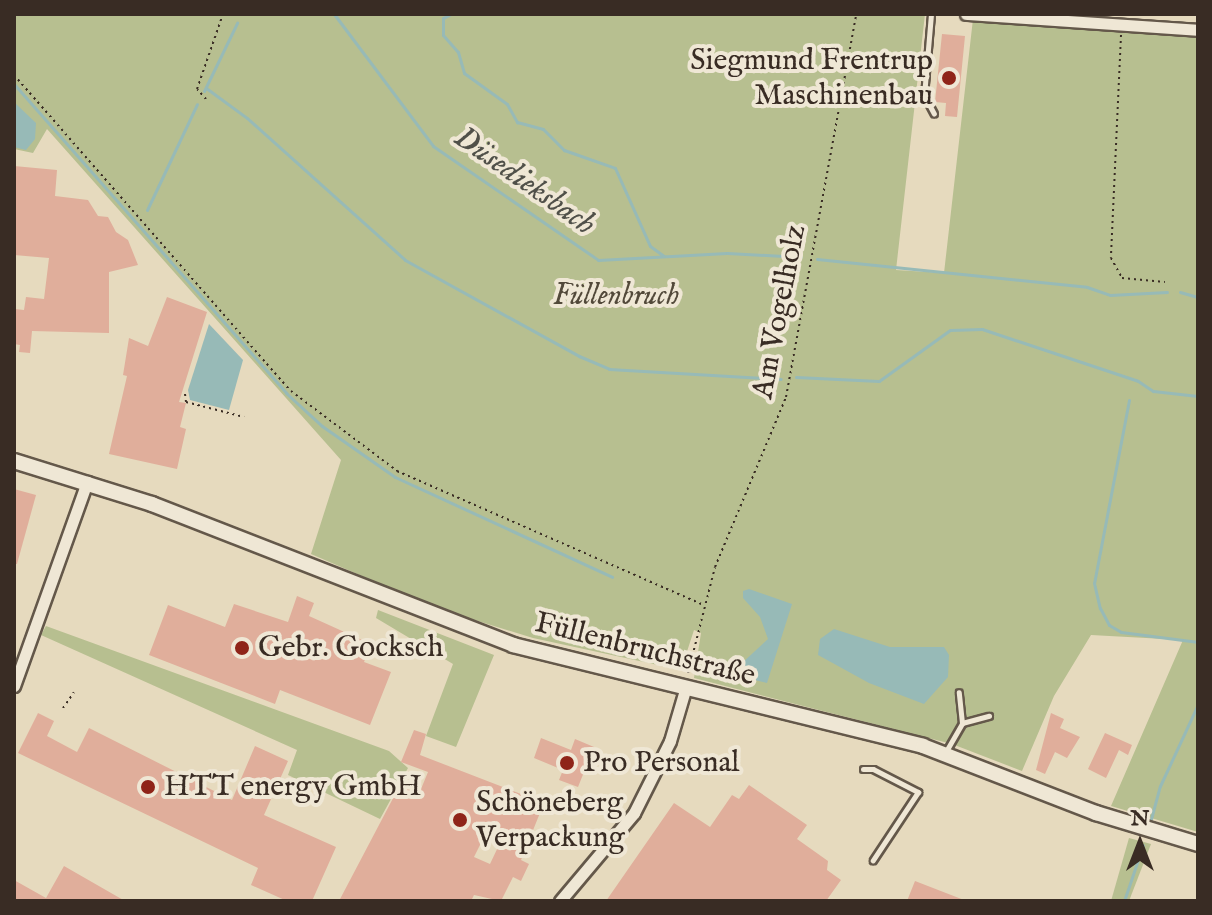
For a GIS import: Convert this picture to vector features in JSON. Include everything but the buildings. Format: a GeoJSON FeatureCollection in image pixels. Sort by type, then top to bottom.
{"type":"FeatureCollection","features":[{"type":"Feature","properties":{"kind":"street"},"geometry":{"type":"LineString","coordinates":[[966,14],[1198,30]]}},
{"type":"Feature","properties":{"kind":"street","name":"Füllenbruchstraße"},"geometry":{"type":"LineString","coordinates":[[14,461],[87,482],[513,645],[685,690],[820,718],[945,753],[1096,813],[1198,844]]}},
{"type":"Feature","properties":{"kind":"street"},"geometry":{"type":"LineString","coordinates":[[14,686],[87,482]]}},
{"type":"Feature","properties":{"kind":"street"},"geometry":{"type":"LineString","coordinates":[[560,901],[634,813],[670,741],[685,690]]}},
{"type":"Feature","properties":{"kind":"lane"},"geometry":{"type":"LineString","coordinates":[[931,14],[924,95],[934,114]]}},
{"type":"Feature","properties":{"kind":"lane"},"geometry":{"type":"LineString","coordinates":[[945,753],[962,723],[959,692]]}},
{"type":"Feature","properties":{"kind":"lane"},"geometry":{"type":"LineString","coordinates":[[962,723],[989,716]]}},
{"type":"Feature","properties":{"kind":"lane"},"geometry":{"type":"LineString","coordinates":[[863,769],[873,769],[918,792],[873,860]]}},
{"type":"Feature","properties":{"kind":"path"},"geometry":{"type":"LineString","coordinates":[[206,99],[197,89],[223,14]]}},
{"type":"Feature","properties":{"kind":"path","name":"Am Vogelholz"},"geometry":{"type":"LineString","coordinates":[[685,690],[703,605],[786,397],[856,14]]}},
{"type":"Feature","properties":{"kind":"path"},"geometry":{"type":"LineString","coordinates":[[1122,26],[1111,258],[1122,278],[1165,282]]}},
{"type":"Feature","properties":{"kind":"path"},"geometry":{"type":"LineString","coordinates":[[14,75],[291,391],[397,471],[703,605]]}},
{"type":"Feature","properties":{"kind":"path"},"geometry":{"type":"LineString","coordinates":[[185,394],[186,402],[244,417]]}},
{"type":"Feature","properties":{"kind":"path"},"geometry":{"type":"LineString","coordinates":[[63,708],[74,692]]}},
{"type":"Feature","properties":{"kind":"green space","name":"Füllenbruch"},"geometry":{"type":"Polygon","coordinates":[[[14,14],[925,14],[896,270],[944,273],[973,19],[1198,32],[1198,832],[1111,806],[1183,640],[1091,635],[1054,696],[1022,771],[952,744],[694,678],[701,633],[694,630],[681,670],[533,638],[436,608],[311,554],[341,460],[47,129],[33,153],[14,149],[14,14]]]}},
{"type":"Feature","properties":{"kind":"green space"},"geometry":{"type":"Polygon","coordinates":[[[378,610],[494,655],[456,747],[426,736],[453,664],[376,618],[378,610]]]}},
{"type":"Feature","properties":{"kind":"green space"},"geometry":{"type":"Polygon","coordinates":[[[46,626],[389,751],[408,768],[380,819],[288,775],[297,750],[41,635],[46,626]]]}},
{"type":"Feature","properties":{"kind":"green space"},"geometry":{"type":"Polygon","coordinates":[[[1129,838],[1151,844],[1129,901],[1111,901],[1129,838]]]}},
{"type":"Feature","properties":{"kind":"water"},"geometry":{"type":"Polygon","coordinates":[[[14,102],[36,123],[35,139],[26,150],[14,147],[14,102]]]}},
{"type":"Feature","properties":{"kind":"water"},"geometry":{"type":"Polygon","coordinates":[[[209,324],[243,360],[229,410],[190,400],[188,390],[209,324]]]}},
{"type":"Feature","properties":{"kind":"water"},"geometry":{"type":"Polygon","coordinates":[[[749,589],[792,604],[767,683],[716,671],[723,663],[741,664],[768,639],[760,617],[743,598],[743,591],[749,589]]]}},
{"type":"Feature","properties":{"kind":"water"},"geometry":{"type":"Polygon","coordinates":[[[834,629],[890,647],[944,647],[949,655],[948,677],[924,704],[869,683],[818,655],[820,639],[834,629]]]}},
{"type":"Feature","properties":{"kind":"waterway","name":"Düsedieksbach"},"geometry":{"type":"LineString","coordinates":[[334,14],[433,146],[598,260],[727,253],[801,257]]}},
{"type":"Feature","properties":{"kind":"waterway"},"geometry":{"type":"LineString","coordinates":[[451,14],[443,18],[443,35],[458,52],[464,73],[507,104],[517,122],[543,129],[564,150],[615,168],[650,246],[664,256]]}},
{"type":"Feature","properties":{"kind":"waterway"},"geometry":{"type":"LineString","coordinates":[[204,91],[237,23]]}},
{"type":"Feature","properties":{"kind":"waterway"},"geometry":{"type":"LineString","coordinates":[[14,84],[286,393],[322,426],[395,477],[612,577]]}},
{"type":"Feature","properties":{"kind":"waterway"},"geometry":{"type":"LineString","coordinates":[[206,88],[247,118],[405,260],[579,356],[609,369],[781,379]]}},
{"type":"Feature","properties":{"kind":"waterway"},"geometry":{"type":"LineString","coordinates":[[147,210],[197,104]]}},
{"type":"Feature","properties":{"kind":"waterway","name":"Düsedieksbach"},"geometry":{"type":"LineString","coordinates":[[817,259],[1087,287],[1110,295],[1167,292]]}},
{"type":"Feature","properties":{"kind":"waterway","name":"Düsedieksbach"},"geometry":{"type":"LineString","coordinates":[[1180,292],[1198,297]]}},
{"type":"Feature","properties":{"kind":"waterway"},"geometry":{"type":"LineString","coordinates":[[796,377],[879,381],[950,330],[982,329],[1138,381],[1153,391],[1198,396]]}},
{"type":"Feature","properties":{"kind":"waterway"},"geometry":{"type":"LineString","coordinates":[[1129,400],[1094,583],[1100,608],[1109,625],[1121,632],[1198,642]]}},
{"type":"Feature","properties":{"kind":"waterway"},"geometry":{"type":"LineString","coordinates":[[1151,819],[1160,786],[1198,704]]}},
{"type":"Feature","properties":{"kind":"waterway"},"geometry":{"type":"LineString","coordinates":[[1124,901],[1143,845]]}},
{"type":"Feature","properties":{"kind":"place","name":"Siegmund Frentrup Maschinenbau"},"geometry":{"type":"Point","coordinates":[949,78]}},
{"type":"Feature","properties":{"kind":"place","name":"Gebr. Gocksch"},"geometry":{"type":"Point","coordinates":[242,648]}},
{"type":"Feature","properties":{"kind":"place","name":"Pro Personal"},"geometry":{"type":"Point","coordinates":[567,763]}},
{"type":"Feature","properties":{"kind":"place","name":"HTT energy GmbH"},"geometry":{"type":"Point","coordinates":[148,787]}},
{"type":"Feature","properties":{"kind":"place","name":"Schöneberg Verpackung"},"geometry":{"type":"Point","coordinates":[460,820]}}]}
